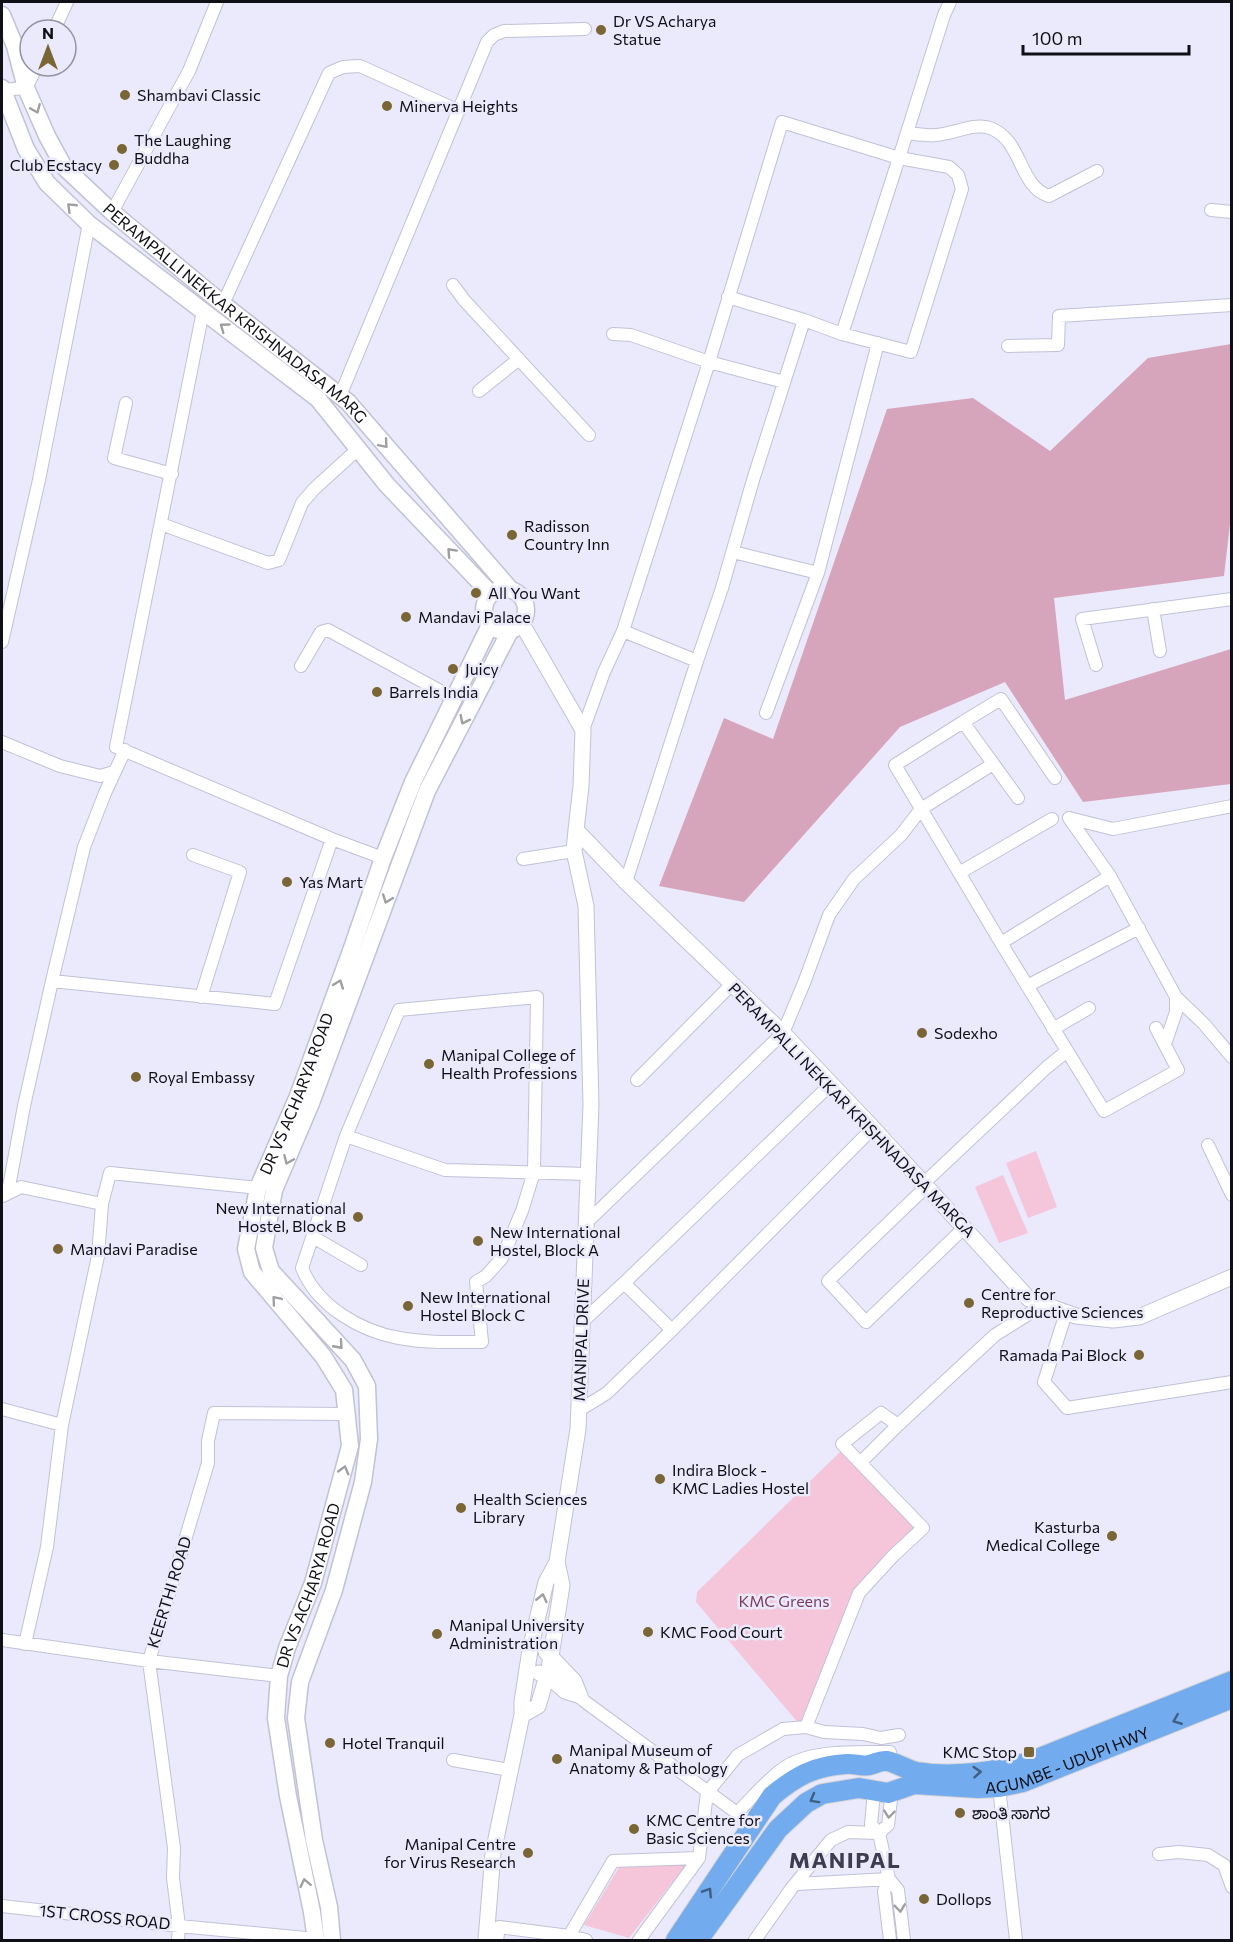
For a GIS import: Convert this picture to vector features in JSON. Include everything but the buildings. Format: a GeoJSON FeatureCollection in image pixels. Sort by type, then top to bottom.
{"type":"FeatureCollection","features":[{"type":"Feature","properties":{"kind":"highway","name":"AGUMBE - UDUPI HWY"},"geometry":{"type":"LineString","coordinates":[[676,1941],[744,1819],[791,1780],[830,1765],[886,1761],[918,1772],[983,1772],[1011,1768],[1232,1681]]}},
{"type":"Feature","properties":{"kind":"highway","name":"AGUMBE - UDUPI HWY"},"geometry":{"type":"LineString","coordinates":[[698,1941],[778,1829],[795,1812],[822,1794],[859,1788],[883,1791],[914,1784],[978,1788],[1023,1782],[1232,1698]]}},
{"type":"Feature","properties":{"kind":"highway"},"geometry":{"type":"LineString","coordinates":[[886,1761],[900,1783],[883,1791],[866,1780],[866,1772],[886,1761]]}},
{"type":"Feature","properties":{"kind":"main road","name":"PERAMPALLI NEKKAR KRISHNADASA MARG"},"geometry":{"type":"LineString","coordinates":[[2,15],[15,46],[26,87],[47,136],[64,167],[112,212],[223,304],[340,396],[510,590]]}},
{"type":"Feature","properties":{"kind":"main road","name":"PERAMPALLI NEKKAR KRISHNADASA MARG"},"geometry":{"type":"LineString","coordinates":[[2,89],[26,149],[46,183],[89,224],[318,399],[387,485],[491,594]]}},
{"type":"Feature","properties":{"kind":"main road"},"geometry":{"type":"LineString","coordinates":[[497,590],[510,590],[522,597],[527,610],[516,627],[496,629],[490,625],[484,613],[484,606],[491,594],[497,590]]}},
{"type":"Feature","properties":{"kind":"main road","name":"DR VS ACHARYA ROAD"},"geometry":{"type":"LineString","coordinates":[[321,1940],[329,1907],[314,1840],[296,1718],[300,1682],[334,1590],[363,1482],[369,1439],[367,1386],[353,1360],[272,1271],[264,1248],[274,1190],[383,858],[413,782],[490,625]]}},
{"type":"Feature","properties":{"kind":"main road","name":"DR VS ACHARYA ROAD"},"geometry":{"type":"LineString","coordinates":[[321,1940],[297,1845],[276,1718],[279,1676],[287,1648],[313,1583],[350,1446],[347,1414],[344,1390],[323,1356],[252,1272],[246,1249],[258,1188],[304,1100],[427,791],[516,627]]}},
{"type":"Feature","properties":{"kind":"main road"},"geometry":{"type":"LineString","coordinates":[[313,1583],[334,1590]]}},
{"type":"Feature","properties":{"kind":"main road"},"geometry":{"type":"LineString","coordinates":[[297,1845],[314,1840]]}},
{"type":"Feature","properties":{"kind":"street"},"geometry":{"type":"LineString","coordinates":[[60,18],[67,2]]}},
{"type":"Feature","properties":{"kind":"street"},"geometry":{"type":"LineString","coordinates":[[112,212],[189,71],[217,2]]}},
{"type":"Feature","properties":{"kind":"street"},"geometry":{"type":"LineString","coordinates":[[842,334],[950,2]]}},
{"type":"Feature","properties":{"kind":"street"},"geometry":{"type":"LineString","coordinates":[[340,396],[487,42],[494,35],[504,31],[585,29]]}},
{"type":"Feature","properties":{"kind":"street"},"geometry":{"type":"LineString","coordinates":[[223,304],[329,74],[343,67],[360,66],[459,111]]}},
{"type":"Feature","properties":{"kind":"street"},"geometry":{"type":"LineString","coordinates":[[2,89],[26,87],[31,78]]}},
{"type":"Feature","properties":{"kind":"street"},"geometry":{"type":"LineString","coordinates":[[576,830],[581,786],[583,730],[604,672],[623,632],[782,122],[899,158],[949,167],[958,175],[962,189],[911,352],[842,334],[728,297]]}},
{"type":"Feature","properties":{"kind":"street"},"geometry":{"type":"LineString","coordinates":[[907,133],[936,136],[988,127],[1001,134],[1014,147],[1034,188],[1041,194],[1049,196],[1097,171]]}},
{"type":"Feature","properties":{"kind":"street"},"geometry":{"type":"LineString","coordinates":[[1211,210],[1232,212]]}},
{"type":"Feature","properties":{"kind":"street"},"geometry":{"type":"LineString","coordinates":[[2,642],[39,480],[89,224]]}},
{"type":"Feature","properties":{"kind":"street"},"geometry":{"type":"LineString","coordinates":[[453,285],[589,435]]}},
{"type":"Feature","properties":{"kind":"street"},"geometry":{"type":"LineString","coordinates":[[1008,346],[1058,345],[1059,316],[1232,305]]}},
{"type":"Feature","properties":{"kind":"street"},"geometry":{"type":"LineString","coordinates":[[203,311],[116,747],[332,839],[383,858]]}},
{"type":"Feature","properties":{"kind":"street"},"geometry":{"type":"LineString","coordinates":[[626,882],[722,588],[753,480],[804,320]]}},
{"type":"Feature","properties":{"kind":"street"},"geometry":{"type":"LineString","coordinates":[[613,334],[631,335],[709,362],[784,382]]}},
{"type":"Feature","properties":{"kind":"street"},"geometry":{"type":"LineString","coordinates":[[766,713],[818,573],[878,344]]}},
{"type":"Feature","properties":{"kind":"street"},"geometry":{"type":"LineString","coordinates":[[479,391],[519,359]]}},
{"type":"Feature","properties":{"kind":"street"},"geometry":{"type":"LineString","coordinates":[[126,403],[114,458],[172,474]]}},
{"type":"Feature","properties":{"kind":"street"},"geometry":{"type":"LineString","coordinates":[[161,524],[268,563],[279,560],[302,503],[358,449]]}},
{"type":"Feature","properties":{"kind":"street"},"geometry":{"type":"LineString","coordinates":[[733,552],[818,573]]}},
{"type":"Feature","properties":{"kind":"street"},"geometry":{"type":"LineString","coordinates":[[1096,664],[1082,619],[1232,598]]}},
{"type":"Feature","properties":{"kind":"street"},"geometry":{"type":"LineString","coordinates":[[1153,609],[1160,651]]}},
{"type":"Feature","properties":{"kind":"street"},"geometry":{"type":"LineString","coordinates":[[516,627],[547,668],[583,730]]}},
{"type":"Feature","properties":{"kind":"street"},"geometry":{"type":"LineString","coordinates":[[301,666],[321,632],[328,630],[455,699]]}},
{"type":"Feature","properties":{"kind":"street"},"geometry":{"type":"LineString","coordinates":[[623,632],[697,661]]}},
{"type":"Feature","properties":{"kind":"street"},"geometry":{"type":"LineString","coordinates":[[1055,778],[1001,699],[895,765],[1104,1111],[1178,1070],[1156,1028]]}},
{"type":"Feature","properties":{"kind":"street"},"geometry":{"type":"LineString","coordinates":[[963,722],[1018,798]]}},
{"type":"Feature","properties":{"kind":"street"},"geometry":{"type":"LineString","coordinates":[[2,742],[60,766],[100,776],[114,772]]}},
{"type":"Feature","properties":{"kind":"street"},"geometry":{"type":"LineString","coordinates":[[4,1193],[84,847],[125,750]]}},
{"type":"Feature","properties":{"kind":"street"},"geometry":{"type":"LineString","coordinates":[[586,1223],[783,1033],[829,915],[854,879],[901,835],[921,809],[993,764]]}},
{"type":"Feature","properties":{"kind":"street"},"geometry":{"type":"LineString","coordinates":[[1232,806],[1113,829],[1069,818],[1110,876],[1176,997],[1204,1024],[1232,1057]]}},
{"type":"Feature","properties":{"kind":"street"},"geometry":{"type":"LineString","coordinates":[[959,873],[1052,819]]}},
{"type":"Feature","properties":{"kind":"street","name":"PERAMPALLI NEKKAR KRISHNADASA MARGA"},"geometry":{"type":"LineString","coordinates":[[576,830],[626,882],[783,1033],[1029,1299],[1076,1316],[1113,1320],[1139,1317],[1232,1277]]}},
{"type":"Feature","properties":{"kind":"street","name":"MANIPAL DRIVE"},"geometry":{"type":"LineString","coordinates":[[557,1562],[578,1429],[591,1105],[586,906],[574,851],[576,830]]}},
{"type":"Feature","properties":{"kind":"street"},"geometry":{"type":"LineString","coordinates":[[52,981],[275,1004],[332,839]]}},
{"type":"Feature","properties":{"kind":"street"},"geometry":{"type":"LineString","coordinates":[[523,859],[574,851]]}},
{"type":"Feature","properties":{"kind":"street"},"geometry":{"type":"LineString","coordinates":[[193,855],[240,872],[201,997]]}},
{"type":"Feature","properties":{"kind":"street"},"geometry":{"type":"LineString","coordinates":[[1001,943],[1110,876]]}},
{"type":"Feature","properties":{"kind":"street"},"geometry":{"type":"LineString","coordinates":[[1027,986],[1139,928]]}},
{"type":"Feature","properties":{"kind":"street"},"geometry":{"type":"LineString","coordinates":[[637,1080],[732,984]]}},
{"type":"Feature","properties":{"kind":"street"},"geometry":{"type":"LineString","coordinates":[[537,997],[534,1172],[522,1211],[502,1258],[486,1276],[476,1282],[482,1342],[398,1338],[365,1328],[333,1309],[308,1281],[302,1268],[346,1136],[399,1010],[537,997]]}},
{"type":"Feature","properties":{"kind":"street"},"geometry":{"type":"LineString","coordinates":[[1165,1044],[1176,1012],[1176,997]]}},
{"type":"Feature","properties":{"kind":"street"},"geometry":{"type":"LineString","coordinates":[[1053,1029],[1089,1008]]}},
{"type":"Feature","properties":{"kind":"street"},"geometry":{"type":"LineString","coordinates":[[964,1227],[866,1322],[828,1281],[1046,1068],[1067,1051]]}},
{"type":"Feature","properties":{"kind":"street"},"geometry":{"type":"LineString","coordinates":[[582,1322],[831,1084]]}},
{"type":"Feature","properties":{"kind":"street"},"geometry":{"type":"LineString","coordinates":[[578,1411],[607,1393],[873,1128]]}},
{"type":"Feature","properties":{"kind":"street"},"geometry":{"type":"LineString","coordinates":[[346,1136],[445,1170],[588,1174]]}},
{"type":"Feature","properties":{"kind":"street"},"geometry":{"type":"LineString","coordinates":[[1208,1145],[1232,1196]]}},
{"type":"Feature","properties":{"kind":"street"},"geometry":{"type":"LineString","coordinates":[[25,1644],[46,1547],[62,1425],[98,1256],[102,1204],[110,1173],[258,1188]]}},
{"type":"Feature","properties":{"kind":"street"},"geometry":{"type":"LineString","coordinates":[[4,1193],[21,1187],[102,1204]]}},
{"type":"Feature","properties":{"kind":"street"},"geometry":{"type":"LineString","coordinates":[[313,1237],[361,1266]]}},
{"type":"Feature","properties":{"kind":"street"},"geometry":{"type":"LineString","coordinates":[[624,1283],[672,1330]]}},
{"type":"Feature","properties":{"kind":"street"},"geometry":{"type":"LineString","coordinates":[[860,1463],[995,1335],[1043,1305]]}},
{"type":"Feature","properties":{"kind":"street"},"geometry":{"type":"LineString","coordinates":[[1066,1313],[1044,1382],[1067,1408],[1232,1382]]}},
{"type":"Feature","properties":{"kind":"street"},"geometry":{"type":"LineString","coordinates":[[2,1409],[62,1425]]}},
{"type":"Feature","properties":{"kind":"street","name":"KEERTHI ROAD"},"geometry":{"type":"LineString","coordinates":[[178,1941],[179,1926],[173,1878],[174,1848],[149,1661],[208,1463],[208,1441],[214,1413],[347,1414]]}},
{"type":"Feature","properties":{"kind":"street"},"geometry":{"type":"LineString","coordinates":[[806,1727],[859,1593],[923,1528],[842,1444],[881,1413],[898,1425]]}},
{"type":"Feature","properties":{"kind":"street"},"geometry":{"type":"LineString","coordinates":[[521,1716],[538,1706],[547,1675],[562,1585],[557,1562]]}},
{"type":"Feature","properties":{"kind":"street"},"geometry":{"type":"LineString","coordinates":[[486,1941],[493,1853],[521,1716],[529,1657],[546,1582],[557,1562]]}},
{"type":"Feature","properties":{"kind":"street"},"geometry":{"type":"LineString","coordinates":[[2,1640],[149,1661],[279,1676]]}},
{"type":"Feature","properties":{"kind":"street"},"geometry":{"type":"LineString","coordinates":[[529,1657],[540,1647],[574,1681],[584,1701],[744,1819]]}},
{"type":"Feature","properties":{"kind":"street"},"geometry":{"type":"LineString","coordinates":[[529,1657],[538,1673],[547,1675],[565,1691],[580,1696]]}},
{"type":"Feature","properties":{"kind":"street"},"geometry":{"type":"LineString","coordinates":[[639,1941],[699,1858],[707,1793],[738,1755],[783,1729],[806,1727],[824,1732],[863,1734],[881,1738],[899,1735],[886,1761]]}},
{"type":"Feature","properties":{"kind":"street"},"geometry":{"type":"LineString","coordinates":[[453,1760],[510,1770]]}},
{"type":"Feature","properties":{"kind":"street"},"geometry":{"type":"LineString","coordinates":[[999,1787],[1016,1941]]}},
{"type":"Feature","properties":{"kind":"street"},"geometry":{"type":"LineString","coordinates":[[755,1941],[831,1840],[848,1832],[879,1833],[888,1825],[883,1791]]}},
{"type":"Feature","properties":{"kind":"street"},"geometry":{"type":"LineString","coordinates":[[883,1791],[871,1825],[879,1833],[889,1879],[898,1890],[903,1941]]}},
{"type":"Feature","properties":{"kind":"street"},"geometry":{"type":"LineString","coordinates":[[1159,1854],[1179,1852],[1208,1855],[1224,1865],[1232,1887]]}},
{"type":"Feature","properties":{"kind":"street"},"geometry":{"type":"LineString","coordinates":[[569,1936],[613,1861],[699,1858]]}},
{"type":"Feature","properties":{"kind":"street"},"geometry":{"type":"LineString","coordinates":[[797,1884],[889,1879]]}},
{"type":"Feature","properties":{"kind":"street"},"geometry":{"type":"LineString","coordinates":[[889,1879],[884,1891],[890,1941]]}},
{"type":"Feature","properties":{"kind":"street","name":"1ST CROSS ROAD"},"geometry":{"type":"LineString","coordinates":[[2,1906],[321,1940]]}},
{"type":"Feature","properties":{"kind":"street"},"geometry":{"type":"LineString","coordinates":[[497,1941],[499,1927],[569,1936],[586,1941]]}},
{"type":"Feature","properties":{"kind":"green space"},"geometry":{"type":"Polygon","coordinates":[[[1036,1151],[1057,1207],[1028,1218],[1006,1163],[1036,1151]]]}},
{"type":"Feature","properties":{"kind":"green space"},"geometry":{"type":"Polygon","coordinates":[[[1003,1175],[1028,1233],[999,1243],[975,1187],[1003,1175]]]}},
{"type":"Feature","properties":{"kind":"green space","name":"KMC Greens"},"geometry":{"type":"Polygon","coordinates":[[[843,1449],[921,1528],[860,1592],[805,1731],[696,1602],[697,1592],[843,1449]]]}},
{"type":"Feature","properties":{"kind":"green space"},"geometry":{"type":"Polygon","coordinates":[[[620,1866],[685,1866],[629,1938],[584,1925],[620,1866]]]}},
{"type":"Feature","properties":{"kind":"shaded area"},"geometry":{"type":"Polygon","coordinates":[[[1231,344],[1232,506],[1224,576],[1054,598],[1065,700],[1231,649],[1231,784],[1083,802],[1005,682],[900,727],[744,902],[659,886],[724,718],[773,739],[887,409],[973,398],[1050,451],[1148,358],[1231,344]]]}},
{"type":"Feature","properties":{"kind":"place","name":"Dr VS Acharya Statue"},"geometry":{"type":"Point","coordinates":[601,30]}},
{"type":"Feature","properties":{"kind":"place","name":"Shambavi Classic"},"geometry":{"type":"Point","coordinates":[125,95]}},
{"type":"Feature","properties":{"kind":"place","name":"Minerva Heights"},"geometry":{"type":"Point","coordinates":[387,106]}},
{"type":"Feature","properties":{"kind":"place","name":"The Laughing Buddha"},"geometry":{"type":"Point","coordinates":[122,149]}},
{"type":"Feature","properties":{"kind":"place","name":"Club Ecstacy"},"geometry":{"type":"Point","coordinates":[114,165]}},
{"type":"Feature","properties":{"kind":"place","name":"Radisson Country Inn"},"geometry":{"type":"Point","coordinates":[512,535]}},
{"type":"Feature","properties":{"kind":"place","name":"All You Want"},"geometry":{"type":"Point","coordinates":[476,593]}},
{"type":"Feature","properties":{"kind":"place","name":"Mandavi Palace"},"geometry":{"type":"Point","coordinates":[406,617]}},
{"type":"Feature","properties":{"kind":"place","name":"Juicy"},"geometry":{"type":"Point","coordinates":[453,669]}},
{"type":"Feature","properties":{"kind":"place","name":"Barrels India"},"geometry":{"type":"Point","coordinates":[377,692]}},
{"type":"Feature","properties":{"kind":"place","name":"Yas Mart"},"geometry":{"type":"Point","coordinates":[287,882]}},
{"type":"Feature","properties":{"kind":"place","name":"Sodexho"},"geometry":{"type":"Point","coordinates":[922,1033]}},
{"type":"Feature","properties":{"kind":"place","name":"Manipal College of Health Professions"},"geometry":{"type":"Point","coordinates":[429,1064]}},
{"type":"Feature","properties":{"kind":"place","name":"Royal Embassy"},"geometry":{"type":"Point","coordinates":[136,1077]}},
{"type":"Feature","properties":{"kind":"place","name":"New International Hostel, Block B"},"geometry":{"type":"Point","coordinates":[358,1217]}},
{"type":"Feature","properties":{"kind":"place","name":"New International Hostel, Block A"},"geometry":{"type":"Point","coordinates":[478,1241]}},
{"type":"Feature","properties":{"kind":"place","name":"Mandavi Paradise"},"geometry":{"type":"Point","coordinates":[58,1249]}},
{"type":"Feature","properties":{"kind":"place","name":"Centre for Reproductive Sciences"},"geometry":{"type":"Point","coordinates":[969,1303]}},
{"type":"Feature","properties":{"kind":"place","name":"New International Hostel Block C"},"geometry":{"type":"Point","coordinates":[408,1306]}},
{"type":"Feature","properties":{"kind":"place","name":"Ramada Pai Block"},"geometry":{"type":"Point","coordinates":[1139,1355]}},
{"type":"Feature","properties":{"kind":"place","name":"Indira Block - KMC Ladies Hostel"},"geometry":{"type":"Point","coordinates":[660,1479]}},
{"type":"Feature","properties":{"kind":"place","name":"Health Sciences Library"},"geometry":{"type":"Point","coordinates":[461,1508]}},
{"type":"Feature","properties":{"kind":"place","name":"Kasturba Medical College"},"geometry":{"type":"Point","coordinates":[1112,1536]}},
{"type":"Feature","properties":{"kind":"place","name":"KMC Food Court"},"geometry":{"type":"Point","coordinates":[648,1632]}},
{"type":"Feature","properties":{"kind":"place","name":"Manipal University Administration"},"geometry":{"type":"Point","coordinates":[437,1634]}},
{"type":"Feature","properties":{"kind":"place","name":"Hotel Tranquil"},"geometry":{"type":"Point","coordinates":[330,1743]}},
{"type":"Feature","properties":{"kind":"place","name":"KMC Stop"},"geometry":{"type":"Point","coordinates":[1029,1752]}},
{"type":"Feature","properties":{"kind":"place","name":"Manipal Museum of Anatomy & Pathology"},"geometry":{"type":"Point","coordinates":[557,1759]}},
{"type":"Feature","properties":{"kind":"place","name":"ಶಾಂತಿ ಸಾಗರ"},"geometry":{"type":"Point","coordinates":[960,1813]}},
{"type":"Feature","properties":{"kind":"place","name":"KMC Centre for Basic Sciences"},"geometry":{"type":"Point","coordinates":[634,1829]}},
{"type":"Feature","properties":{"kind":"place","name":"Manipal Centre for Virus Research"},"geometry":{"type":"Point","coordinates":[528,1853]}},
{"type":"Feature","properties":{"kind":"place","name":"Dollops"},"geometry":{"type":"Point","coordinates":[924,1899]}},
{"type":"Feature","properties":{"kind":"district","name":"MANIPAL"},"geometry":{"type":"Point","coordinates":[845,1860]}}]}
